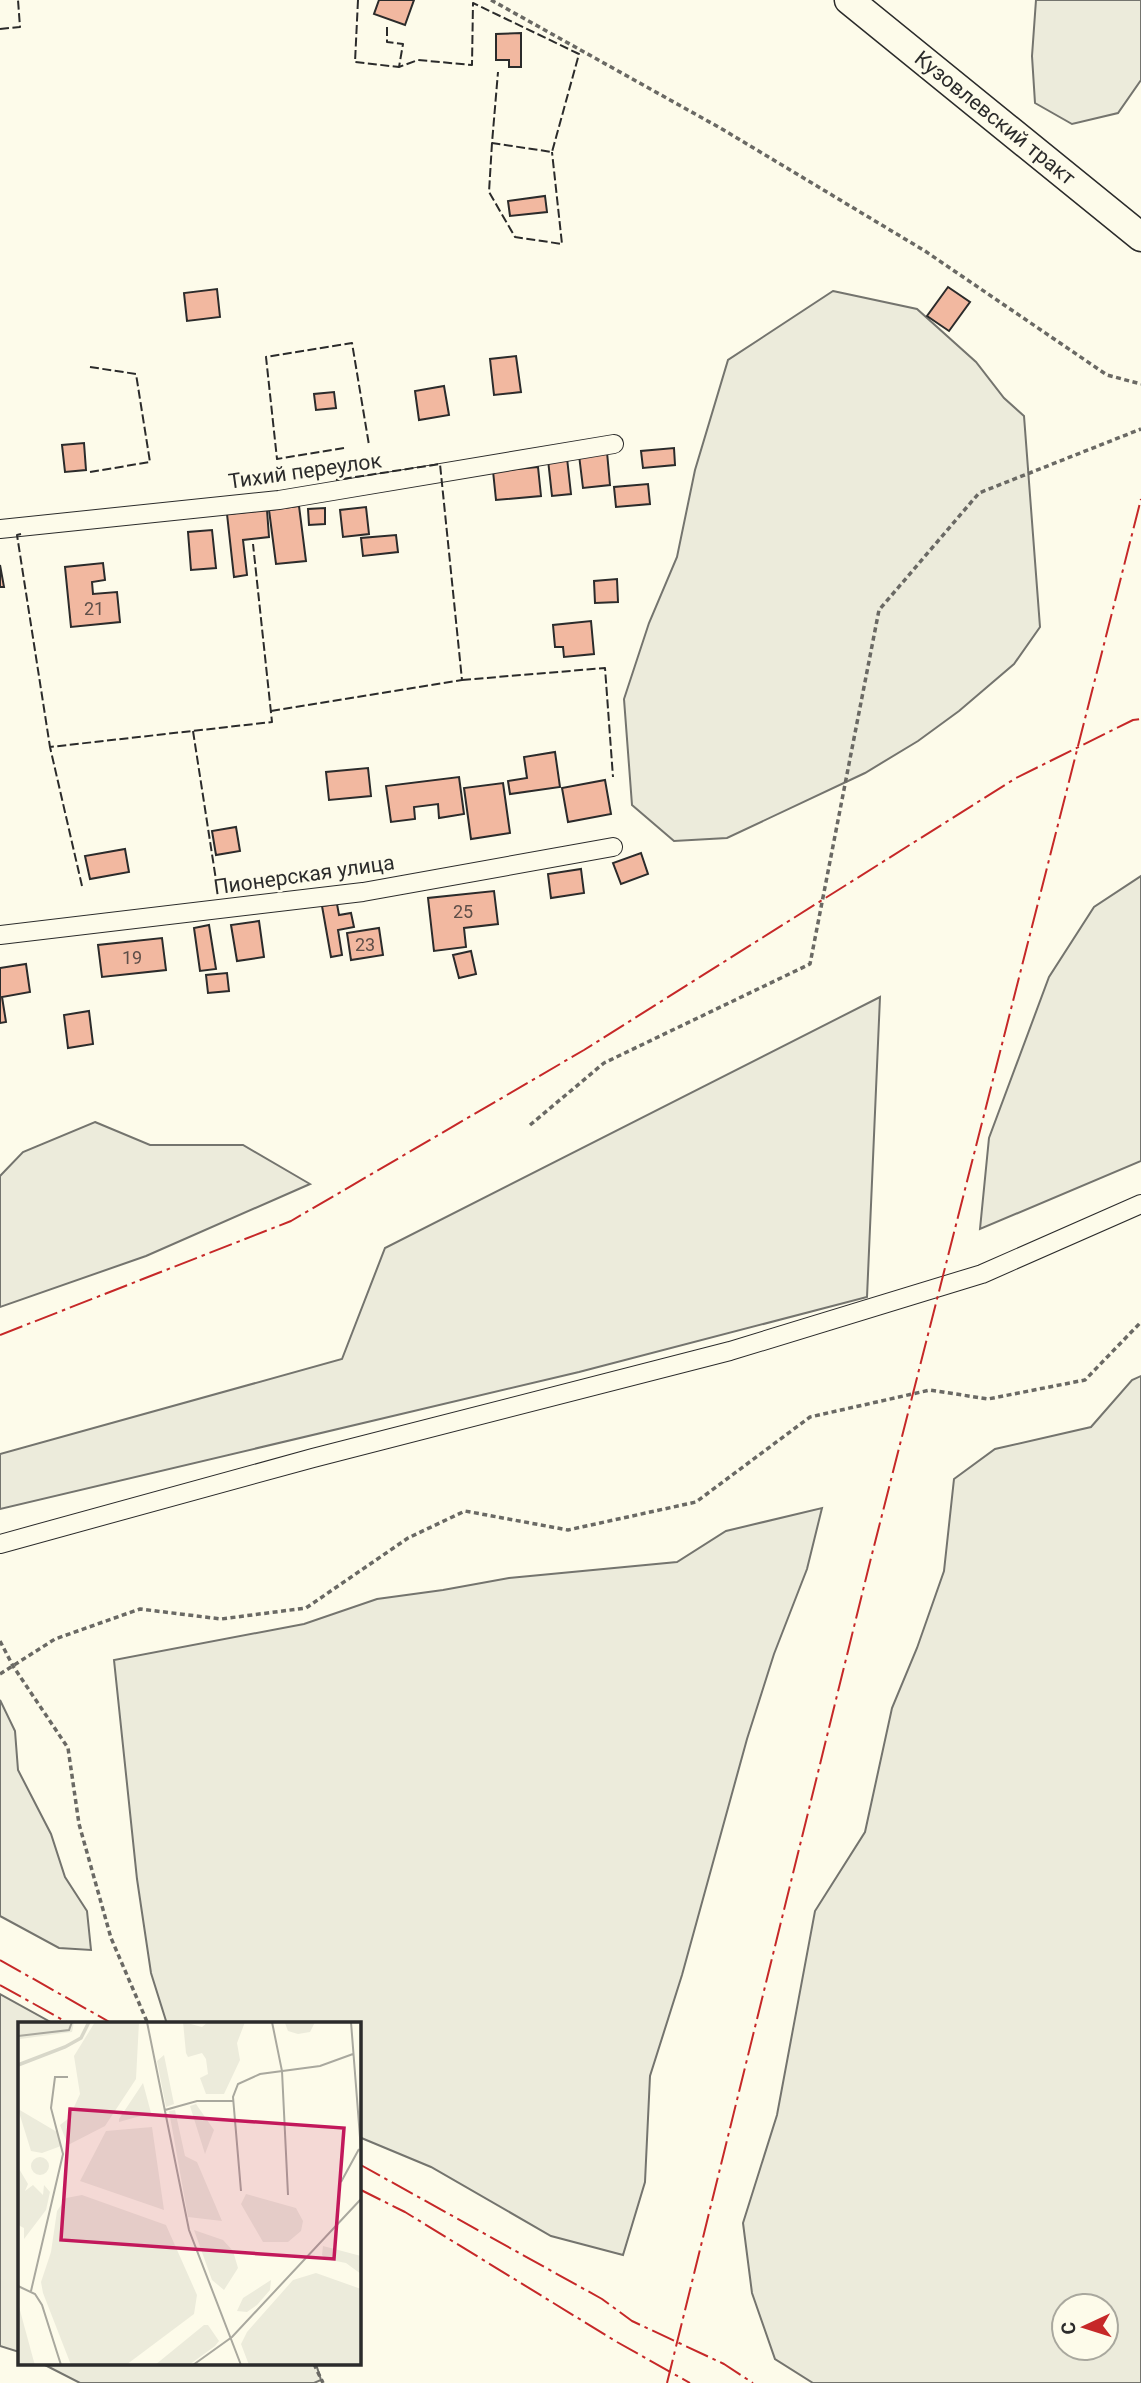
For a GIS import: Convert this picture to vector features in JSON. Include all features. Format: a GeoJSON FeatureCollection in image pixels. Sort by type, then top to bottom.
{"type":"FeatureCollection","features":[{"type":"Feature","properties":{"kind":"main road","name":"Кузовлевский тракт"},"geometry":{"type":"LineString","coordinates":[[849,0],[1141,237]]}},
{"type":"Feature","properties":{"kind":"street","name":"Тихий переулок"},"geometry":{"type":"LineString","coordinates":[[0,529],[279,500],[614,444]]}},
{"type":"Feature","properties":{"kind":"street","name":"Пионерская улица"},"geometry":{"type":"LineString","coordinates":[[0,935],[363,892],[613,847]]}},
{"type":"Feature","properties":{"kind":"street"},"geometry":{"type":"LineString","coordinates":[[0,1544],[313,1458],[730,1351],[982,1274],[1141,1204]]}},
{"type":"Feature","properties":{"kind":"path"},"geometry":{"type":"LineString","coordinates":[[492,0],[722,129],[925,251],[1107,375],[1141,384]]}},
{"type":"Feature","properties":{"kind":"path"},"geometry":{"type":"LineString","coordinates":[[530,1125],[604,1063],[810,964],[879,610],[979,493],[1141,429]]}},
{"type":"Feature","properties":{"kind":"path"},"geometry":{"type":"LineString","coordinates":[[0,1674],[55,1639],[139,1609],[221,1619],[306,1608],[408,1538],[465,1511],[568,1530],[696,1502],[810,1417],[930,1390],[988,1399],[1084,1380],[1141,1322]]}},
{"type":"Feature","properties":{"kind":"path"},"geometry":{"type":"LineString","coordinates":[[0,1641],[68,1748],[79,1824],[111,1938],[147,2022]]}},
{"type":"Feature","properties":{"kind":"path"},"geometry":{"type":"LineString","coordinates":[[315,2366],[323,2383]]}},
{"type":"Feature","properties":{"kind":"shaded area"},"geometry":{"type":"Polygon","coordinates":[[[1036,0],[1141,0],[1141,80],[1118,113],[1072,124],[1035,103],[1032,56],[1036,0]]]}},
{"type":"Feature","properties":{"kind":"shaded area"},"geometry":{"type":"Polygon","coordinates":[[[833,291],[917,309],[976,362],[1004,398],[1024,416],[1040,627],[1014,664],[959,711],[918,741],[865,773],[727,838],[674,841],[632,805],[624,699],[649,623],[677,557],[695,470],[728,360],[833,291]]]}},
{"type":"Feature","properties":{"kind":"shaded area"},"geometry":{"type":"Polygon","coordinates":[[[1141,876],[1141,1161],[980,1229],[989,1138],[1049,977],[1094,907],[1141,876]]]}},
{"type":"Feature","properties":{"kind":"shaded area"},"geometry":{"type":"Polygon","coordinates":[[[880,997],[867,1297],[579,1372],[0,1509],[0,1454],[342,1359],[385,1248],[880,997]]]}},
{"type":"Feature","properties":{"kind":"shaded area"},"geometry":{"type":"Polygon","coordinates":[[[95,1122],[150,1145],[243,1145],[310,1184],[146,1256],[0,1307],[0,1176],[23,1152],[95,1122]]]}},
{"type":"Feature","properties":{"kind":"shaded area"},"geometry":{"type":"Polygon","coordinates":[[[1141,1376],[1141,2383],[813,2383],[775,2359],[752,2293],[743,2223],[777,2115],[815,1911],[865,1832],[892,1708],[944,1571],[954,1479],[995,1449],[1091,1427],[1132,1380],[1141,1376]]]}},
{"type":"Feature","properties":{"kind":"shaded area"},"geometry":{"type":"Polygon","coordinates":[[[822,1508],[807,1569],[774,1654],[747,1739],[682,1975],[650,2076],[645,2182],[623,2255],[551,2236],[431,2167],[360,2137],[360,2022],[166,2022],[151,1973],[137,1879],[114,1660],[304,1624],[377,1599],[509,1578],[677,1562],[726,1531],[822,1508]]]}},
{"type":"Feature","properties":{"kind":"shaded area"},"geometry":{"type":"Polygon","coordinates":[[[0,1700],[15,1731],[18,1770],[51,1834],[65,1877],[87,1911],[91,1950],[59,1948],[0,1916],[0,1700]]]}},
{"type":"Feature","properties":{"kind":"shaded area"},"geometry":{"type":"Polygon","coordinates":[[[0,1994],[50,2022],[18,2022],[18,2352],[0,2346],[0,1994]]]}},
{"type":"Feature","properties":{"kind":"shaded area"},"geometry":{"type":"Polygon","coordinates":[[[47,2366],[317,2366],[321,2380],[314,2383],[80,2383],[47,2366]]]}},
{"type":"Feature","properties":{"kind":"building"},"geometry":{"type":"Polygon","coordinates":[[[379,0],[414,0],[405,25],[374,14],[379,0]]]}},
{"type":"Feature","properties":{"kind":"building"},"geometry":{"type":"Polygon","coordinates":[[[521,33],[521,67],[509,67],[509,60],[496,60],[496,34],[521,33]]]}},
{"type":"Feature","properties":{"kind":"building"},"geometry":{"type":"Polygon","coordinates":[[[545,196],[547,212],[510,216],[508,201],[545,196]]]}},
{"type":"Feature","properties":{"kind":"building"},"geometry":{"type":"Polygon","coordinates":[[[948,287],[970,302],[949,331],[927,316],[948,287]]]}},
{"type":"Feature","properties":{"kind":"building"},"geometry":{"type":"Polygon","coordinates":[[[217,289],[220,317],[187,321],[184,293],[217,289]]]}},
{"type":"Feature","properties":{"kind":"building"},"geometry":{"type":"Polygon","coordinates":[[[516,356],[521,392],[494,395],[490,359],[516,356]]]}},
{"type":"Feature","properties":{"kind":"building"},"geometry":{"type":"Polygon","coordinates":[[[444,386],[449,415],[419,420],[415,391],[444,386]]]}},
{"type":"Feature","properties":{"kind":"building"},"geometry":{"type":"Polygon","coordinates":[[[334,392],[336,408],[316,410],[314,394],[334,392]]]}},
{"type":"Feature","properties":{"kind":"building"},"geometry":{"type":"Polygon","coordinates":[[[84,443],[86,470],[65,472],[62,445],[84,443]]]}},
{"type":"Feature","properties":{"kind":"building"},"geometry":{"type":"Polygon","coordinates":[[[674,448],[675,465],[643,468],[641,451],[674,448]]]}},
{"type":"Feature","properties":{"kind":"building"},"geometry":{"type":"Polygon","coordinates":[[[607,452],[610,485],[583,488],[579,455],[607,452]]]}},
{"type":"Feature","properties":{"kind":"building"},"geometry":{"type":"Polygon","coordinates":[[[567,458],[571,494],[552,496],[548,460],[567,458]]]}},
{"type":"Feature","properties":{"kind":"building"},"geometry":{"type":"Polygon","coordinates":[[[538,467],[541,496],[496,500],[493,471],[538,467]]]}},
{"type":"Feature","properties":{"kind":"building"},"geometry":{"type":"Polygon","coordinates":[[[648,484],[650,504],[616,507],[614,487],[648,484]]]}},
{"type":"Feature","properties":{"kind":"building"},"geometry":{"type":"Polygon","coordinates":[[[299,506],[306,561],[276,564],[269,510],[299,506]]]}},
{"type":"Feature","properties":{"kind":"building"},"geometry":{"type":"Polygon","coordinates":[[[366,507],[369,534],[343,537],[340,510],[366,507]]]}},
{"type":"Feature","properties":{"kind":"building"},"geometry":{"type":"Polygon","coordinates":[[[325,508],[325,524],[309,525],[308,509],[325,508]]]}},
{"type":"Feature","properties":{"kind":"building"},"geometry":{"type":"Polygon","coordinates":[[[267,510],[269,537],[243,540],[247,575],[234,577],[227,514],[267,510]]]}},
{"type":"Feature","properties":{"kind":"building"},"geometry":{"type":"Polygon","coordinates":[[[212,530],[216,568],[191,570],[188,532],[212,530]]]}},
{"type":"Feature","properties":{"kind":"building"},"geometry":{"type":"Polygon","coordinates":[[[396,535],[398,552],[363,556],[361,538],[396,535]]]}},
{"type":"Feature","properties":{"kind":"building"},"geometry":{"type":"Polygon","coordinates":[[[103,563],[105,580],[92,582],[93,594],[117,592],[120,622],[71,627],[65,567],[103,563]]]}},
{"type":"Feature","properties":{"kind":"building"},"geometry":{"type":"Polygon","coordinates":[[[0,565],[4,587],[0,587],[0,565]]]}},
{"type":"Feature","properties":{"kind":"building"},"geometry":{"type":"Polygon","coordinates":[[[617,579],[618,602],[595,603],[594,581],[617,579]]]}},
{"type":"Feature","properties":{"kind":"building"},"geometry":{"type":"Polygon","coordinates":[[[591,621],[594,654],[564,657],[563,647],[555,647],[553,625],[591,621]]]}},
{"type":"Feature","properties":{"kind":"building"},"geometry":{"type":"Polygon","coordinates":[[[555,752],[560,787],[510,794],[508,781],[527,778],[524,757],[555,752]]]}},
{"type":"Feature","properties":{"kind":"building"},"geometry":{"type":"Polygon","coordinates":[[[368,768],[371,796],[329,800],[326,772],[368,768]]]}},
{"type":"Feature","properties":{"kind":"building"},"geometry":{"type":"Polygon","coordinates":[[[459,777],[464,814],[439,818],[438,804],[414,807],[415,819],[391,822],[386,786],[459,777]]]}},
{"type":"Feature","properties":{"kind":"building"},"geometry":{"type":"Polygon","coordinates":[[[605,780],[611,814],[568,822],[562,788],[605,780]]]}},
{"type":"Feature","properties":{"kind":"building"},"geometry":{"type":"Polygon","coordinates":[[[503,783],[510,833],[471,839],[464,788],[503,783]]]}},
{"type":"Feature","properties":{"kind":"building"},"geometry":{"type":"Polygon","coordinates":[[[236,827],[240,851],[216,855],[212,831],[236,827]]]}},
{"type":"Feature","properties":{"kind":"building"},"geometry":{"type":"Polygon","coordinates":[[[125,849],[129,872],[90,879],[85,856],[125,849]]]}},
{"type":"Feature","properties":{"kind":"building"},"geometry":{"type":"Polygon","coordinates":[[[641,853],[648,874],[621,884],[613,863],[641,853]]]}},
{"type":"Feature","properties":{"kind":"building"},"geometry":{"type":"Polygon","coordinates":[[[581,869],[584,893],[551,898],[548,874],[581,869]]]}},
{"type":"Feature","properties":{"kind":"building"},"geometry":{"type":"Polygon","coordinates":[[[494,891],[498,924],[464,928],[466,947],[434,951],[428,898],[494,891]]]}},
{"type":"Feature","properties":{"kind":"building"},"geometry":{"type":"Polygon","coordinates":[[[337,904],[339,915],[351,913],[354,927],[338,930],[342,955],[331,957],[322,906],[337,904]]]}},
{"type":"Feature","properties":{"kind":"building"},"geometry":{"type":"Polygon","coordinates":[[[259,921],[264,957],[237,961],[231,925],[259,921]]]}},
{"type":"Feature","properties":{"kind":"building"},"geometry":{"type":"Polygon","coordinates":[[[209,925],[216,969],[200,971],[194,928],[209,925]]]}},
{"type":"Feature","properties":{"kind":"building"},"geometry":{"type":"Polygon","coordinates":[[[379,928],[383,955],[351,960],[347,933],[379,928]]]}},
{"type":"Feature","properties":{"kind":"building"},"geometry":{"type":"Polygon","coordinates":[[[162,938],[166,970],[102,977],[98,945],[162,938]]]}},
{"type":"Feature","properties":{"kind":"building"},"geometry":{"type":"Polygon","coordinates":[[[471,951],[476,974],[459,978],[453,955],[471,951]]]}},
{"type":"Feature","properties":{"kind":"building"},"geometry":{"type":"Polygon","coordinates":[[[26,964],[30,992],[2,997],[6,1022],[0,1023],[0,968],[26,964]]]}},
{"type":"Feature","properties":{"kind":"building"},"geometry":{"type":"Polygon","coordinates":[[[227,973],[229,991],[208,993],[206,975],[227,973]]]}},
{"type":"Feature","properties":{"kind":"building"},"geometry":{"type":"Polygon","coordinates":[[[89,1011],[93,1044],[68,1048],[64,1015],[89,1011]]]}},
{"type":"Feature","properties":{"kind":"fence"},"geometry":{"type":"LineString","coordinates":[[0,29],[20,27],[18,0]]}},
{"type":"Feature","properties":{"kind":"fence"},"geometry":{"type":"LineString","coordinates":[[358,0],[355,62],[399,67]]}},
{"type":"Feature","properties":{"kind":"fence"},"geometry":{"type":"LineString","coordinates":[[387,27],[387,42],[403,44],[399,67],[418,60],[472,65],[473,3],[579,54],[552,152],[492,143],[498,72]]}},
{"type":"Feature","properties":{"kind":"fence"},"geometry":{"type":"LineString","coordinates":[[492,143],[489,192],[515,237],[562,244],[552,152]]}},
{"type":"Feature","properties":{"kind":"fence"},"geometry":{"type":"LineString","coordinates":[[344,448],[277,459],[266,357],[352,343],[369,445]]}},
{"type":"Feature","properties":{"kind":"fence"},"geometry":{"type":"LineString","coordinates":[[90,367],[136,374],[150,462],[90,472]]}},
{"type":"Feature","properties":{"kind":"fence"},"geometry":{"type":"LineString","coordinates":[[271,711],[462,680],[440,464],[336,480]]}},
{"type":"Feature","properties":{"kind":"fence"},"geometry":{"type":"LineString","coordinates":[[21,534],[17,535],[50,747]]}},
{"type":"Feature","properties":{"kind":"fence"},"geometry":{"type":"LineString","coordinates":[[82,886],[50,747],[272,722],[253,544]]}},
{"type":"Feature","properties":{"kind":"fence"},"geometry":{"type":"LineString","coordinates":[[462,680],[605,668],[613,777]]}},
{"type":"Feature","properties":{"kind":"fence"},"geometry":{"type":"LineString","coordinates":[[193,731],[216,880]]}},
{"type":"Feature","properties":{"kind":"power"},"geometry":{"type":"LineString","coordinates":[[667,2383],[870,1562],[1141,499]]}},
{"type":"Feature","properties":{"kind":"power"},"geometry":{"type":"LineString","coordinates":[[0,1335],[291,1221],[584,1050],[1016,778],[1133,720],[1141,719]]}},
{"type":"Feature","properties":{"kind":"power"},"geometry":{"type":"LineString","coordinates":[[0,1960],[109,2022]]}},
{"type":"Feature","properties":{"kind":"power"},"geometry":{"type":"LineString","coordinates":[[0,1985],[66,2022]]}},
{"type":"Feature","properties":{"kind":"power"},"geometry":{"type":"LineString","coordinates":[[360,2165],[602,2299],[632,2321],[724,2364],[753,2383]]}},
{"type":"Feature","properties":{"kind":"power"},"geometry":{"type":"LineString","coordinates":[[360,2190],[405,2212],[617,2342],[690,2383]]}}]}
